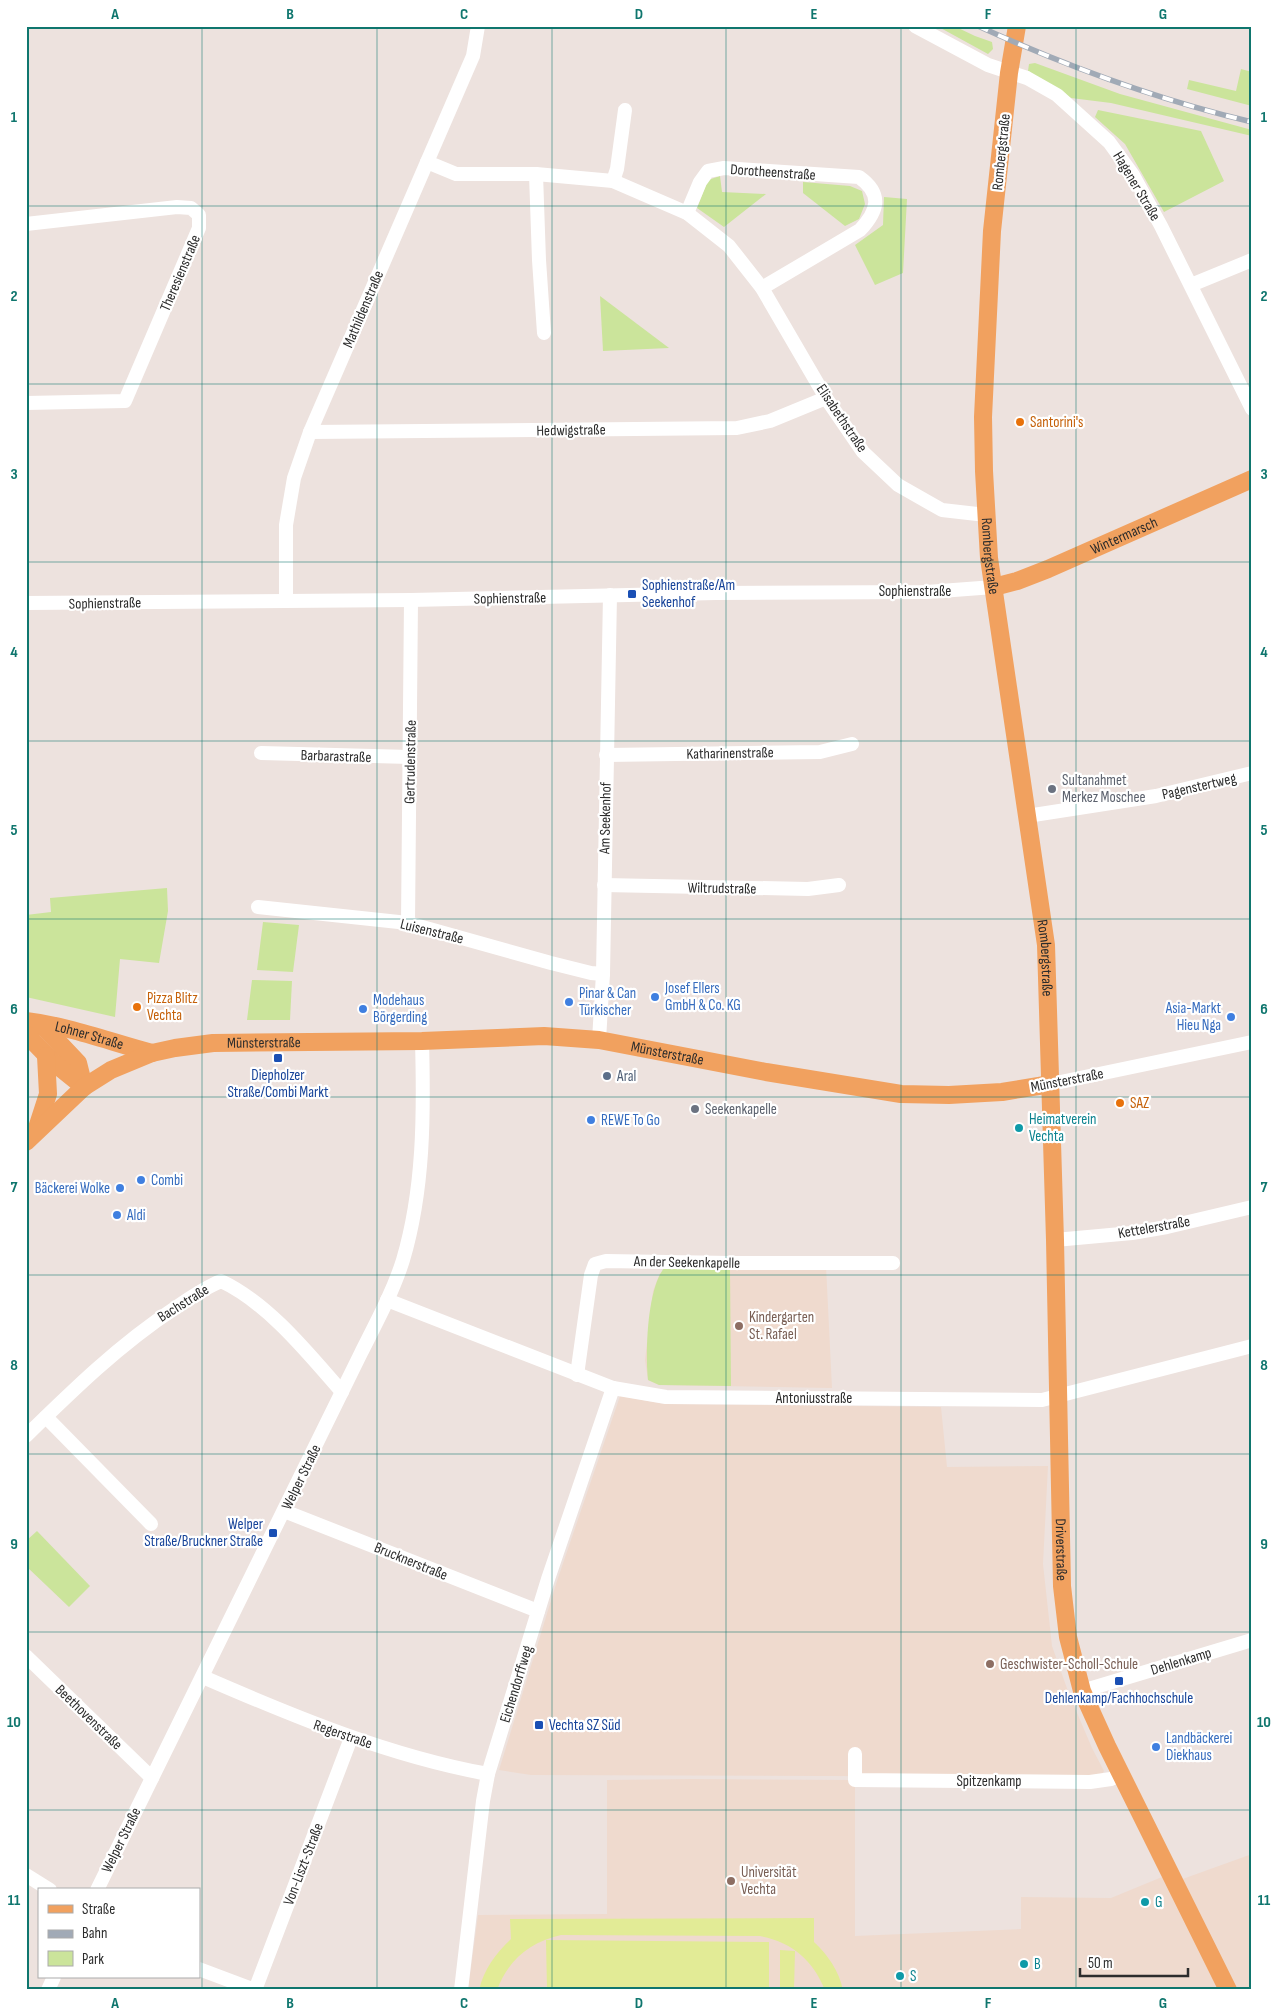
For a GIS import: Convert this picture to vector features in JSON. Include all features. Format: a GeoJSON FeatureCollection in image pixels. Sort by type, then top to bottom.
{"type":"FeatureCollection","features":[{"type":"Feature","properties":{"kind":"main road","name":"Rombergstraße"},"geometry":{"type":"LineString","coordinates":[[1017,26],[1009,73],[992,231],[983,417],[986,515],[994,587],[1046,945],[1051,1084]]}},
{"type":"Feature","properties":{"kind":"main road","name":"Wintermarsch"},"geometry":{"type":"LineString","coordinates":[[994,587],[1017,582],[1252,479]]}},
{"type":"Feature","properties":{"kind":"main road","name":"Lohner Straße"},"geometry":{"type":"LineString","coordinates":[[26,1021],[54,1024],[102,1040],[152,1053]]}},
{"type":"Feature","properties":{"kind":"main road"},"geometry":{"type":"LineString","coordinates":[[26,1021],[46,1028],[60,1042],[78,1063],[84,1087]]}},
{"type":"Feature","properties":{"kind":"main road","name":"Lohner Straße"},"geometry":{"type":"LineString","coordinates":[[26,1034],[46,1056],[84,1087]]}},
{"type":"Feature","properties":{"kind":"main road","name":"Münsterstraße"},"geometry":{"type":"LineString","coordinates":[[31,1137],[84,1087],[111,1070],[152,1053],[213,1043],[422,1041],[544,1036],[599,1040],[766,1072],[901,1094],[949,1095],[1002,1092],[1051,1084]]}},
{"type":"Feature","properties":{"kind":"main road"},"geometry":{"type":"LineString","coordinates":[[31,1137],[48,1094],[46,1056]]}},
{"type":"Feature","properties":{"kind":"main road","name":"Driverstraße"},"geometry":{"type":"LineString","coordinates":[[1051,1084],[1062,1586],[1068,1637],[1082,1691],[1121,1774],[1228,1987]]}},
{"type":"Feature","properties":{"kind":"street","name":"Mathildenstraße"},"geometry":{"type":"LineString","coordinates":[[286,601],[286,524],[294,478],[310,432],[473,56],[478,26]]}},
{"type":"Feature","properties":{"kind":"street","name":"Hagener Straße"},"geometry":{"type":"LineString","coordinates":[[915,26],[988,65],[1027,78],[1057,95],[1109,142],[1133,175],[1191,285],[1252,409]]}},
{"type":"Feature","properties":{"kind":"street"},"geometry":{"type":"LineString","coordinates":[[613,181],[617,169],[626,110]]}},
{"type":"Feature","properties":{"kind":"street","name":"Elisabethstraße"},"geometry":{"type":"LineString","coordinates":[[427,162],[456,174],[536,174],[613,181],[687,213],[729,246],[762,288],[826,398],[863,452],[898,485],[942,510],[986,515]]}},
{"type":"Feature","properties":{"kind":"street","name":"Dorotheenstraße"},"geometry":{"type":"LineString","coordinates":[[687,213],[700,182],[708,171],[724,168],[859,177],[870,185],[876,197],[873,216],[860,230],[762,288]]}},
{"type":"Feature","properties":{"kind":"street"},"geometry":{"type":"LineString","coordinates":[[536,174],[544,333]]}},
{"type":"Feature","properties":{"kind":"street","name":"Theresienstraße"},"geometry":{"type":"LineString","coordinates":[[26,224],[178,207],[191,208],[200,215],[199,228],[125,401],[26,404]]}},
{"type":"Feature","properties":{"kind":"street"},"geometry":{"type":"LineString","coordinates":[[1191,285],[1252,260]]}},
{"type":"Feature","properties":{"kind":"street","name":"Hedwigstraße"},"geometry":{"type":"LineString","coordinates":[[310,432],[737,428],[770,421],[826,398]]}},
{"type":"Feature","properties":{"kind":"street","name":"Sophienstraße"},"geometry":{"type":"LineString","coordinates":[[26,604],[927,592],[994,587]]}},
{"type":"Feature","properties":{"kind":"street","name":"Am Seekenhof"},"geometry":{"type":"LineString","coordinates":[[599,1040],[603,974],[610,595]]}},
{"type":"Feature","properties":{"kind":"street","name":"Gertrudenstraße"},"geometry":{"type":"LineString","coordinates":[[408,923],[411,600]]}},
{"type":"Feature","properties":{"kind":"street","name":"Katharinenstraße"},"geometry":{"type":"LineString","coordinates":[[606,755],[820,752],[852,744]]}},
{"type":"Feature","properties":{"kind":"street","name":"Barbarastraße"},"geometry":{"type":"LineString","coordinates":[[261,753],[410,757]]}},
{"type":"Feature","properties":{"kind":"street","name":"Pagenstertweg"},"geometry":{"type":"LineString","coordinates":[[1027,816],[1156,796],[1252,773]]}},
{"type":"Feature","properties":{"kind":"street","name":"Wiltrudstraße"},"geometry":{"type":"LineString","coordinates":[[604,885],[808,890],[839,885]]}},
{"type":"Feature","properties":{"kind":"street","name":"Luisenstraße"},"geometry":{"type":"LineString","coordinates":[[258,906],[408,923],[551,963],[591,973],[603,974]]}},
{"type":"Feature","properties":{"kind":"street","name":"Welper Straße"},"geometry":{"type":"LineString","coordinates":[[98,1888],[387,1300],[403,1260],[414,1209],[420,1166],[423,1124],[422,1041]]}},
{"type":"Feature","properties":{"kind":"street","name":"Münsterstraße"},"geometry":{"type":"LineString","coordinates":[[1051,1084],[1252,1042]]}},
{"type":"Feature","properties":{"kind":"street","name":"Kettelerstraße"},"geometry":{"type":"LineString","coordinates":[[1055,1240],[1132,1233],[1167,1227],[1252,1207]]}},
{"type":"Feature","properties":{"kind":"street","name":"An der Seekenkapelle"},"geometry":{"type":"LineString","coordinates":[[577,1375],[591,1275],[595,1264],[606,1261],[892,1263]]}},
{"type":"Feature","properties":{"kind":"street","name":"Bachstraße"},"geometry":{"type":"LineString","coordinates":[[26,1436],[106,1359],[148,1326],[207,1287],[221,1281],[236,1288],[296,1340],[342,1392]]}},
{"type":"Feature","properties":{"kind":"street","name":"Antoniusstraße"},"geometry":{"type":"LineString","coordinates":[[387,1300],[613,1388],[666,1397],[1042,1400],[1057,1398],[1252,1346]]}},
{"type":"Feature","properties":{"kind":"street","name":"Eichendorffweg"},"geometry":{"type":"LineString","coordinates":[[461,1990],[481,1816],[488,1774],[538,1611],[613,1388]]}},
{"type":"Feature","properties":{"kind":"street"},"geometry":{"type":"LineString","coordinates":[[46,1417],[150,1524]]}},
{"type":"Feature","properties":{"kind":"street","name":"Brucknerstraße"},"geometry":{"type":"LineString","coordinates":[[284,1511],[538,1611]]}},
{"type":"Feature","properties":{"kind":"street","name":"Dehlenkamp"},"geometry":{"type":"LineString","coordinates":[[1082,1691],[1252,1640]]}},
{"type":"Feature","properties":{"kind":"street","name":"Beethovenstraße"},"geometry":{"type":"LineString","coordinates":[[26,1656],[152,1778]]}},
{"type":"Feature","properties":{"kind":"street","name":"Regerstraße"},"geometry":{"type":"LineString","coordinates":[[203,1677],[280,1711],[351,1738],[464,1770],[488,1774]]}},
{"type":"Feature","properties":{"kind":"street","name":"Von-Liszt-Straße"},"geometry":{"type":"LineString","coordinates":[[255,1990],[351,1738]]}},
{"type":"Feature","properties":{"kind":"street","name":"Spitzenkamp"},"geometry":{"type":"LineString","coordinates":[[855,1754],[855,1780],[1090,1782],[1110,1779],[1121,1774]]}},
{"type":"Feature","properties":{"kind":"street"},"geometry":{"type":"LineString","coordinates":[[26,1875],[47,1888]]}},
{"type":"Feature","properties":{"kind":"street"},"geometry":{"type":"LineString","coordinates":[[200,1969],[255,1990]]}},
{"type":"Feature","properties":{"kind":"street"},"geometry":{"type":"LineString","coordinates":[[48,1990],[54,1978]]}},
{"type":"Feature","properties":{"kind":"shaded area","name":"Kindergarten St. Rafael"},"geometry":{"type":"Polygon","coordinates":[[[826,1266],[832,1388],[659,1385],[648,1380],[645,1360],[653,1291],[660,1273],[826,1266]]]}},
{"type":"Feature","properties":{"kind":"shaded area"},"geometry":{"type":"Polygon","coordinates":[[[620,1396],[665,1404],[941,1407],[947,1467],[1048,1466],[1043,1564],[1052,1646],[1069,1694],[1104,1771],[1102,1774],[1082,1777],[531,1775],[499,1770],[557,1581],[620,1396]]]}},
{"type":"Feature","properties":{"kind":"shaded area","name":"Universität Vechta"},"geometry":{"type":"Polygon","coordinates":[[[607,1780],[855,1780],[855,1936],[1021,1929],[1021,1897],[1111,1898],[1162,1877],[1166,1885],[1252,1854],[1252,1990],[468,1990],[478,1915],[607,1914],[607,1780]]]}},
{"type":"Feature","properties":{"kind":"green space"},"geometry":{"type":"Polygon","coordinates":[[[937,26],[954,26],[992,42],[993,49],[988,54],[937,26]]]}},
{"type":"Feature","properties":{"kind":"green space"},"geometry":{"type":"Polygon","coordinates":[[[1035,63],[1120,94],[1252,130],[1252,136],[1111,103],[1071,98],[1028,71],[1029,64],[1035,63]]]}},
{"type":"Feature","properties":{"kind":"green space"},"geometry":{"type":"Polygon","coordinates":[[[1241,69],[1252,72],[1252,106],[1187,89],[1189,80],[1236,91],[1241,69]]]}},
{"type":"Feature","properties":{"kind":"green space"},"geometry":{"type":"Polygon","coordinates":[[[1098,110],[1201,131],[1224,181],[1164,212],[1125,144],[1095,117],[1098,110]]]}},
{"type":"Feature","properties":{"kind":"green space"},"geometry":{"type":"Polygon","coordinates":[[[720,176],[722,192],[766,194],[724,227],[697,208],[708,180],[720,176]]]}},
{"type":"Feature","properties":{"kind":"green space"},"geometry":{"type":"Polygon","coordinates":[[[803,182],[850,186],[862,191],[865,204],[859,219],[845,226],[803,193],[803,182]]]}},
{"type":"Feature","properties":{"kind":"green space"},"geometry":{"type":"Polygon","coordinates":[[[884,197],[907,199],[903,273],[875,285],[855,245],[883,225],[884,197]]]}},
{"type":"Feature","properties":{"kind":"green space"},"geometry":{"type":"Polygon","coordinates":[[[600,296],[669,348],[603,351],[600,296]]]}},
{"type":"Feature","properties":{"kind":"green space"},"geometry":{"type":"Polygon","coordinates":[[[167,888],[168,911],[159,963],[120,959],[115,1017],[26,997],[26,915],[51,912],[50,898],[167,888]]]}},
{"type":"Feature","properties":{"kind":"green space"},"geometry":{"type":"Polygon","coordinates":[[[263,922],[299,925],[293,972],[257,970],[263,922]]]}},
{"type":"Feature","properties":{"kind":"green space"},"geometry":{"type":"Polygon","coordinates":[[[252,980],[292,981],[290,1020],[247,1020],[252,980]]]}},
{"type":"Feature","properties":{"kind":"green space"},"geometry":{"type":"Polygon","coordinates":[[[665,1267],[730,1268],[731,1386],[659,1385],[648,1380],[647,1338],[651,1304],[654,1289],[665,1267]]]}},
{"type":"Feature","properties":{"kind":"green space"},"geometry":{"type":"Polygon","coordinates":[[[37,1531],[90,1586],[69,1607],[26,1566],[26,1541],[37,1531]]]}},
{"type":"Feature","properties":{"kind":"green space"},"geometry":{"type":"Polygon","coordinates":[[[814,1918],[814,1942],[832,1964],[839,1976],[843,1990],[825,1990],[808,1961],[800,1954],[782,1943],[760,1936],[561,1935],[539,1942],[522,1954],[507,1970],[497,1990],[479,1990],[491,1962],[511,1939],[510,1919],[814,1918]]]}},
{"type":"Feature","properties":{"kind":"green space"},"geometry":{"type":"Polygon","coordinates":[[[546,1940],[769,1942],[769,1990],[547,1990],[546,1940]]]}},
{"type":"Feature","properties":{"kind":"green space"},"geometry":{"type":"Polygon","coordinates":[[[780,1950],[795,1951],[794,1990],[780,1990],[780,1950]]]}},
{"type":"Feature","properties":{"kind":"railway"},"geometry":{"type":"LineString","coordinates":[[978,26],[1045,55],[1147,93],[1252,122]]}},
{"type":"Feature","properties":{"kind":"place","name":"Santorini's"},"geometry":{"type":"Point","coordinates":[1020,422]}},
{"type":"Feature","properties":{"kind":"place","name":"Sophienstraße/Am Seekenhof"},"geometry":{"type":"Point","coordinates":[632,594]}},
{"type":"Feature","properties":{"kind":"place","name":"Sultanahmet Merkez Moschee"},"geometry":{"type":"Point","coordinates":[1052,789]}},
{"type":"Feature","properties":{"kind":"place","name":"Josef Ellers GmbH & Co. KG"},"geometry":{"type":"Point","coordinates":[655,997]}},
{"type":"Feature","properties":{"kind":"place","name":"Pinar & Can Türkischer"},"geometry":{"type":"Point","coordinates":[569,1002]}},
{"type":"Feature","properties":{"kind":"place","name":"Pizza Blitz Vechta"},"geometry":{"type":"Point","coordinates":[137,1007]}},
{"type":"Feature","properties":{"kind":"place","name":"Modehaus Börgerding"},"geometry":{"type":"Point","coordinates":[363,1009]}},
{"type":"Feature","properties":{"kind":"place","name":"Asia-Markt Hieu Nga"},"geometry":{"type":"Point","coordinates":[1231,1017]}},
{"type":"Feature","properties":{"kind":"place","name":"Diepholzer Straße/Combi Markt"},"geometry":{"type":"Point","coordinates":[278,1058]}},
{"type":"Feature","properties":{"kind":"place","name":"Aral"},"geometry":{"type":"Point","coordinates":[607,1076]}},
{"type":"Feature","properties":{"kind":"place","name":"SAZ"},"geometry":{"type":"Point","coordinates":[1120,1103]}},
{"type":"Feature","properties":{"kind":"place","name":"Seekenkapelle"},"geometry":{"type":"Point","coordinates":[695,1109]}},
{"type":"Feature","properties":{"kind":"place","name":"REWE To Go"},"geometry":{"type":"Point","coordinates":[591,1120]}},
{"type":"Feature","properties":{"kind":"place","name":"Heimatverein Vechta"},"geometry":{"type":"Point","coordinates":[1019,1128]}},
{"type":"Feature","properties":{"kind":"place","name":"Combi"},"geometry":{"type":"Point","coordinates":[141,1180]}},
{"type":"Feature","properties":{"kind":"place","name":"Bäckerei Wolke"},"geometry":{"type":"Point","coordinates":[120,1188]}},
{"type":"Feature","properties":{"kind":"place","name":"Aldi"},"geometry":{"type":"Point","coordinates":[117,1215]}},
{"type":"Feature","properties":{"kind":"place","name":"Kindergarten St. Rafael"},"geometry":{"type":"Point","coordinates":[739,1326]}},
{"type":"Feature","properties":{"kind":"place","name":"Welper Straße/Bruckner Straße"},"geometry":{"type":"Point","coordinates":[273,1533]}},
{"type":"Feature","properties":{"kind":"place","name":"Geschwister-Scholl-Schule"},"geometry":{"type":"Point","coordinates":[990,1664]}},
{"type":"Feature","properties":{"kind":"place","name":"Dehlenkamp/Fachhochschule"},"geometry":{"type":"Point","coordinates":[1119,1681]}},
{"type":"Feature","properties":{"kind":"place","name":"Vechta SZ Süd"},"geometry":{"type":"Point","coordinates":[539,1725]}},
{"type":"Feature","properties":{"kind":"place","name":"Landbäckerei Diekhaus"},"geometry":{"type":"Point","coordinates":[1156,1747]}},
{"type":"Feature","properties":{"kind":"place","name":"Universität Vechta"},"geometry":{"type":"Point","coordinates":[731,1881]}},
{"type":"Feature","properties":{"kind":"place","name":"G"},"geometry":{"type":"Point","coordinates":[1145,1902]}},
{"type":"Feature","properties":{"kind":"place","name":"B"},"geometry":{"type":"Point","coordinates":[1024,1964]}},
{"type":"Feature","properties":{"kind":"place","name":"S"},"geometry":{"type":"Point","coordinates":[900,1976]}}]}
